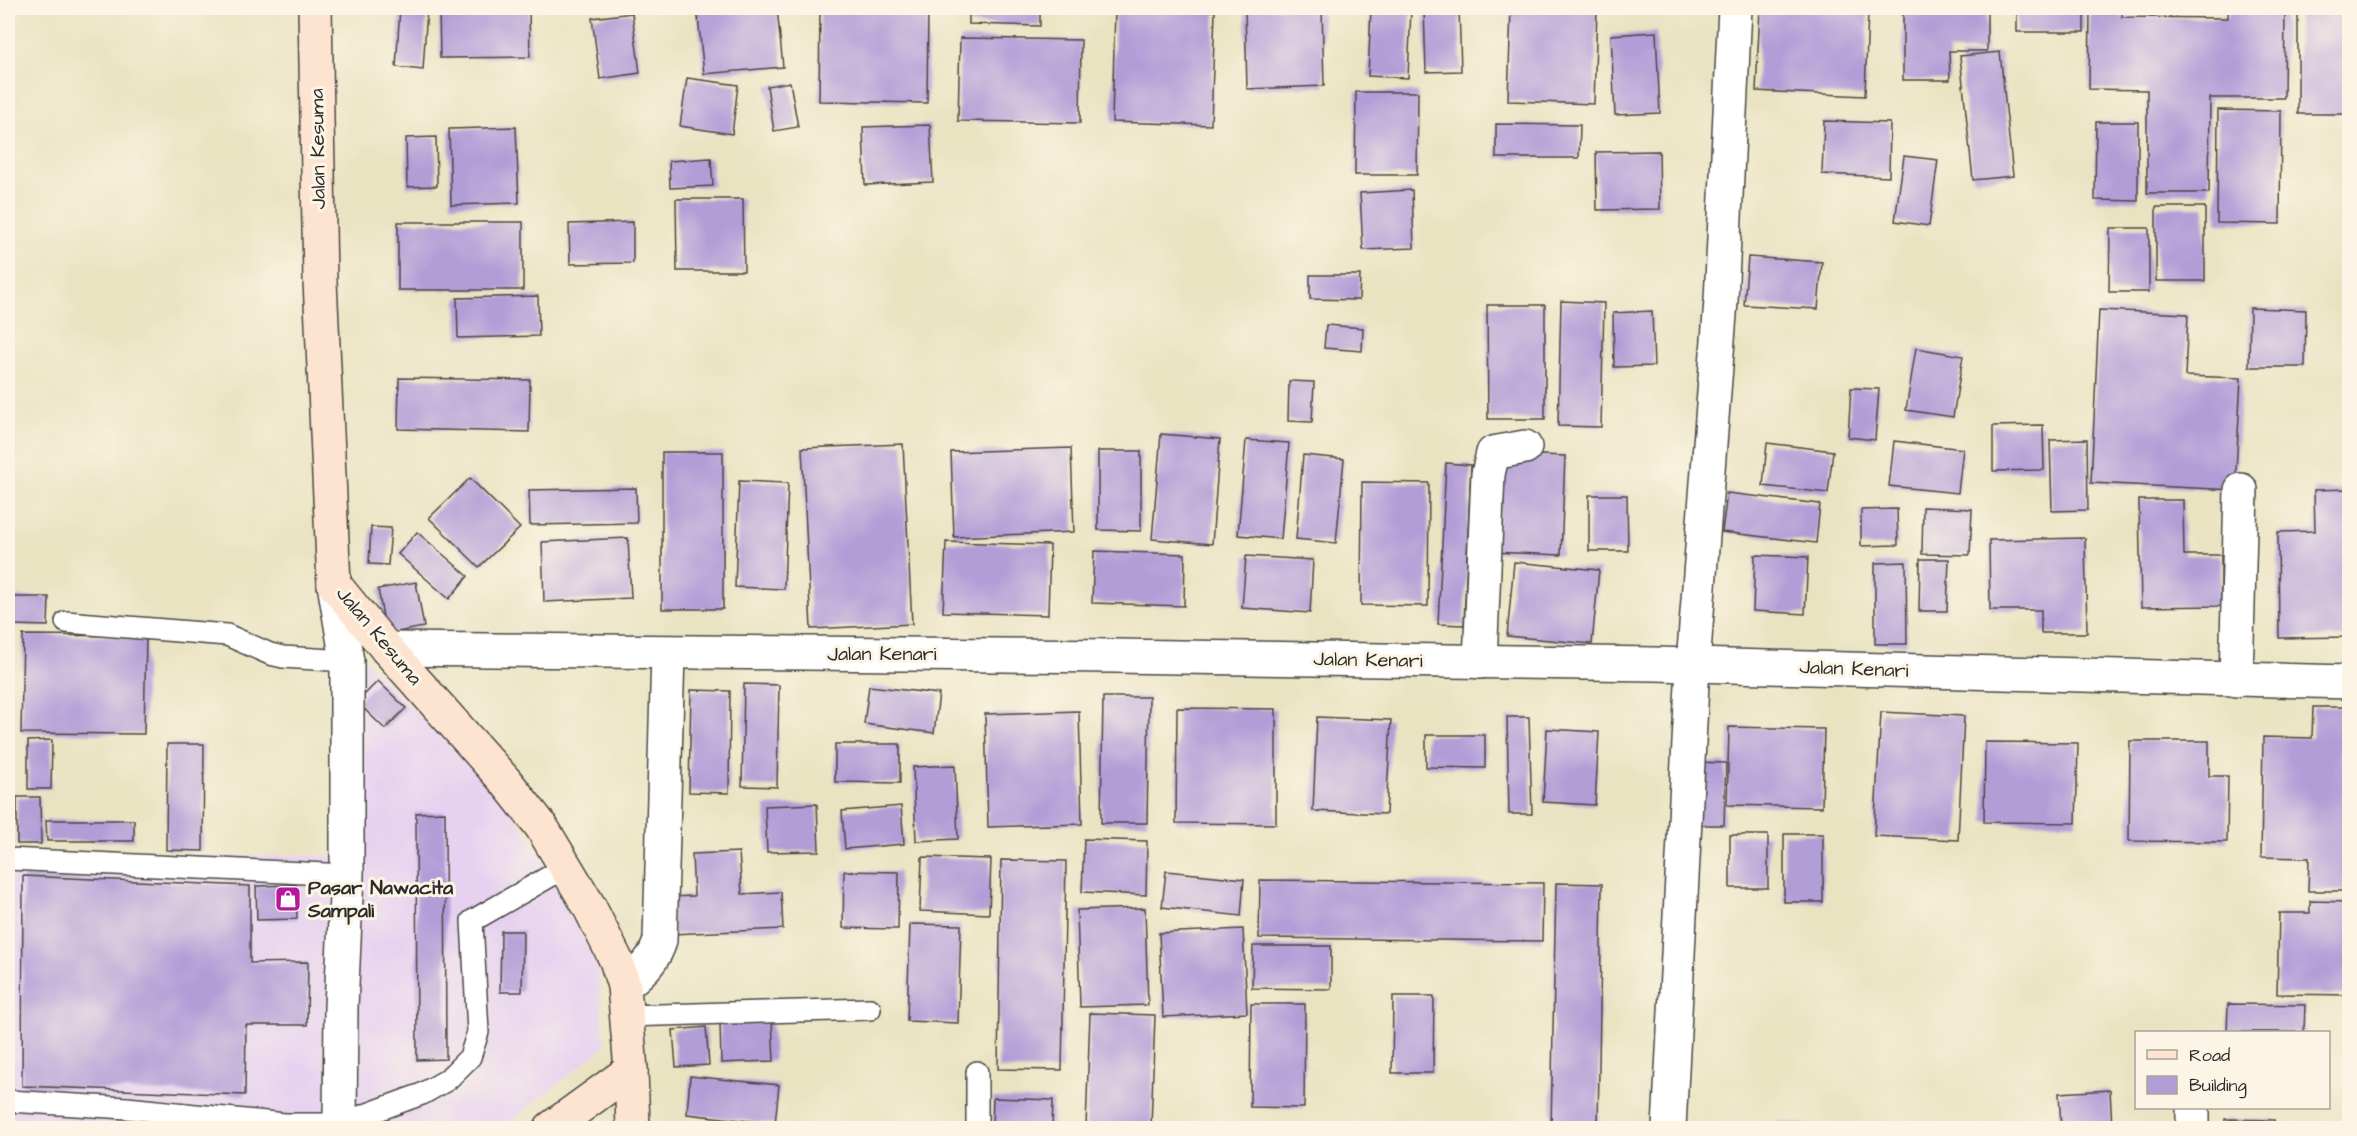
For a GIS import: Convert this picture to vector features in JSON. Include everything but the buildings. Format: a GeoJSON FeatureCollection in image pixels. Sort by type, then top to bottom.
{"type":"FeatureCollection","features":[{"type":"Feature","properties":{"kind":"street","name":"Jalan Kesuma"},"geometry":{"type":"LineString","coordinates":[[315,8],[320,281],[334,584],[387,649],[507,783],[541,826],[594,915],[615,960],[625,1001],[633,1128]]}},
{"type":"Feature","properties":{"kind":"street"},"geometry":{"type":"LineString","coordinates":[[1669,1128],[1678,664],[1721,301],[1735,8]]}},
{"type":"Feature","properties":{"kind":"street"},"geometry":{"type":"LineString","coordinates":[[1480,662],[1490,458],[1493,453],[1525,447]]}},
{"type":"Feature","properties":{"kind":"street"},"geometry":{"type":"LineString","coordinates":[[2236,680],[2241,490]]}},
{"type":"Feature","properties":{"kind":"street"},"geometry":{"type":"LineString","coordinates":[[334,584],[347,661],[347,875],[341,1007],[341,1126]]}},
{"type":"Feature","properties":{"kind":"street","name":"Jalan Kenari"},"geometry":{"type":"LineString","coordinates":[[387,649],[1678,664],[2349,682]]}},
{"type":"Feature","properties":{"kind":"street"},"geometry":{"type":"LineString","coordinates":[[625,1001],[658,951],[660,940],[668,652]]}},
{"type":"Feature","properties":{"kind":"street"},"geometry":{"type":"LineString","coordinates":[[551,1128],[631,1070]]}},
{"type":"Feature","properties":{"kind":"street"},"geometry":{"type":"LineString","coordinates":[[2193,1109],[2193,1128]]}},
{"type":"Feature","properties":{"kind":"lane"},"geometry":{"type":"LineString","coordinates":[[66,621],[227,635],[270,654],[283,657],[347,661]]}},
{"type":"Feature","properties":{"kind":"lane"},"geometry":{"type":"LineString","coordinates":[[8,859],[347,875]]}},
{"type":"Feature","properties":{"kind":"lane"},"geometry":{"type":"LineString","coordinates":[[8,1101],[127,1108],[285,1124],[341,1126],[422,1094],[447,1080],[470,1057],[478,1032],[472,921],[566,867]]}},
{"type":"Feature","properties":{"kind":"lane"},"geometry":{"type":"LineString","coordinates":[[625,1001],[870,1009]]}},
{"type":"Feature","properties":{"kind":"lane"},"geometry":{"type":"LineString","coordinates":[[977,1072],[977,1128]]}},
{"type":"Feature","properties":{"kind":"shaded area","name":"Pasar Nawacita Sampali"},"geometry":{"type":"Polygon","coordinates":[[[359,654],[505,800],[595,941],[605,1046],[503,1128],[8,1128],[8,854],[333,856],[359,654]]]}},
{"type":"Feature","properties":{"kind":"place","name":"Pasar Nawacita Sampali"},"geometry":{"type":"Point","coordinates":[288,899]}}]}
